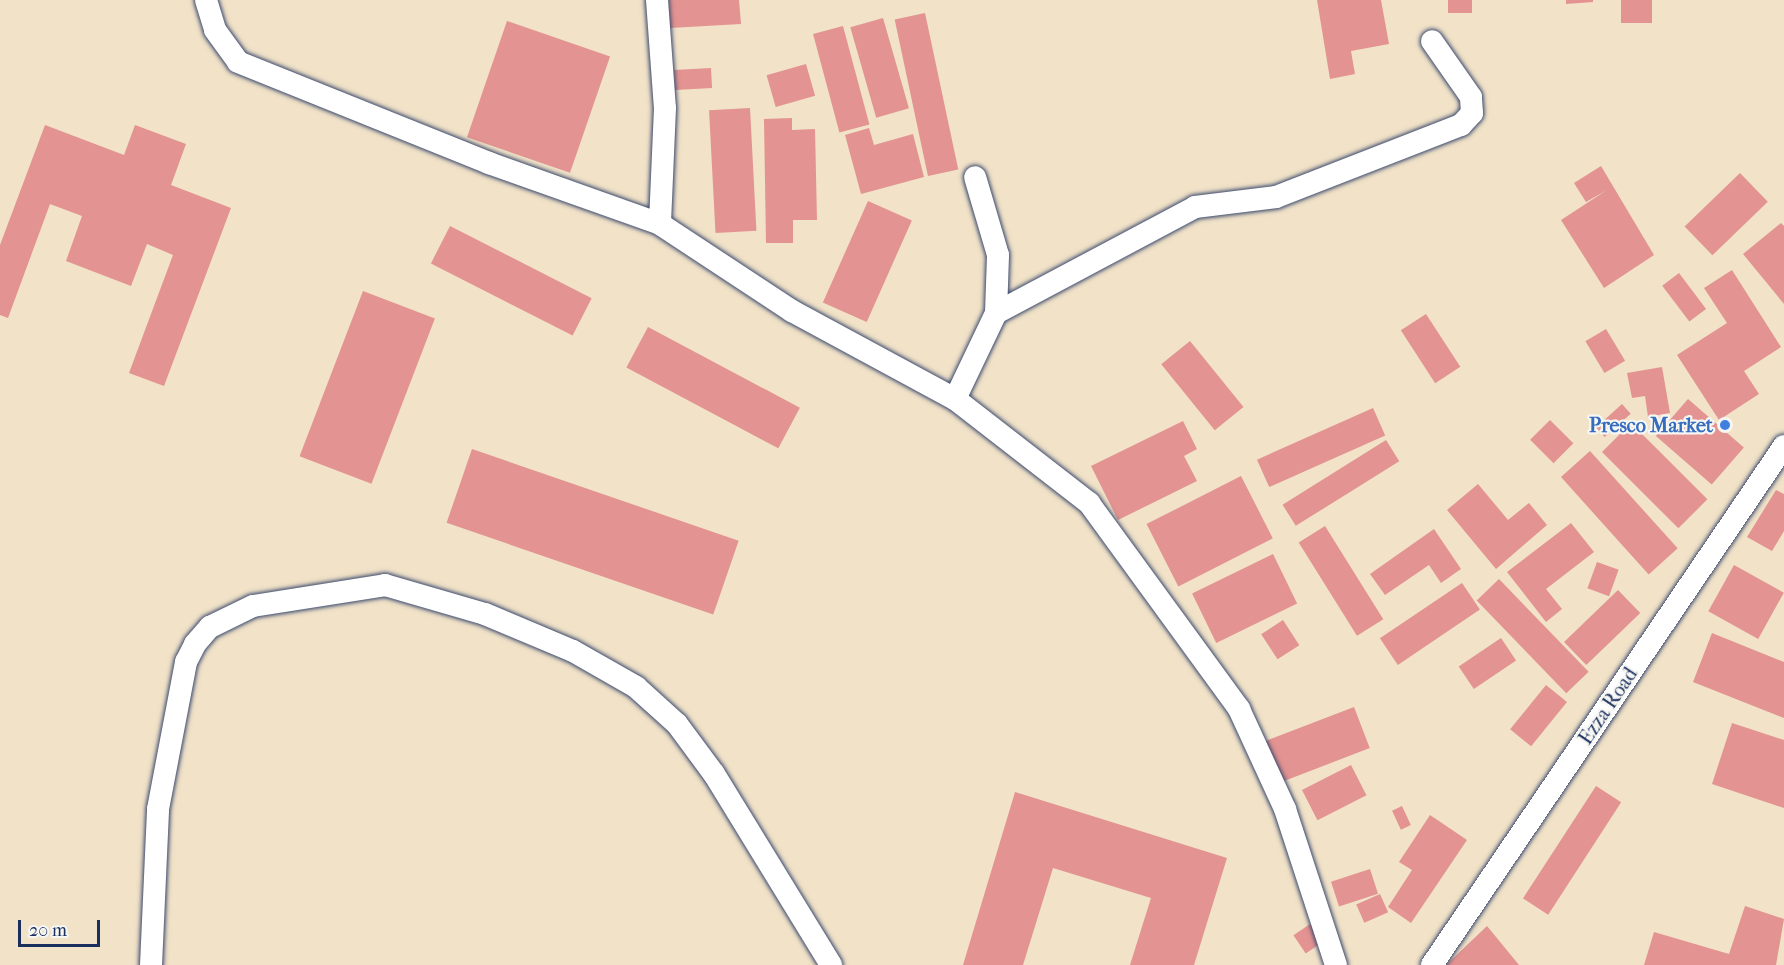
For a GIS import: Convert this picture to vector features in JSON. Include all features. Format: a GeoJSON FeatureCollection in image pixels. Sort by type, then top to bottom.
{"type":"FeatureCollection","features":[{"type":"Feature","properties":{"kind":"street"},"geometry":{"type":"LineString","coordinates":[[206,0],[215,30],[238,62],[489,163],[660,224],[792,311],[955,399],[1089,503],[1239,709],[1285,809],[1336,965]]}},
{"type":"Feature","properties":{"kind":"street"},"geometry":{"type":"LineString","coordinates":[[657,0],[665,108],[660,224]]}},
{"type":"Feature","properties":{"kind":"street"},"geometry":{"type":"LineString","coordinates":[[996,313],[1195,207],[1276,197],[1461,125],[1472,113],[1471,97],[1431,41]]}},
{"type":"Feature","properties":{"kind":"street"},"geometry":{"type":"LineString","coordinates":[[955,399],[996,313],[998,255],[975,177]]}},
{"type":"Feature","properties":{"kind":"street","name":"Ezza Road"},"geometry":{"type":"LineString","coordinates":[[1432,965],[1784,446]]}},
{"type":"Feature","properties":{"kind":"street"},"geometry":{"type":"LineString","coordinates":[[151,965],[158,809],[186,662],[195,644],[210,627],[253,606],[385,585],[496,619],[573,651],[636,687],[677,724],[714,774],[831,965]]}},
{"type":"Feature","properties":{"kind":"building"},"geometry":{"type":"Polygon","coordinates":[[[669,0],[739,0],[741,24],[670,28],[669,0]]]}},
{"type":"Feature","properties":{"kind":"building"},"geometry":{"type":"Polygon","coordinates":[[[1317,0],[1381,0],[1389,44],[1351,51],[1355,74],[1330,79],[1317,0]]]}},
{"type":"Feature","properties":{"kind":"building"},"geometry":{"type":"Polygon","coordinates":[[[1448,0],[1472,0],[1472,13],[1448,13],[1448,0]]]}},
{"type":"Feature","properties":{"kind":"building"},"geometry":{"type":"Polygon","coordinates":[[[1566,0],[1593,0],[1593,2],[1566,4],[1566,0]]]}},
{"type":"Feature","properties":{"kind":"building"},"geometry":{"type":"Polygon","coordinates":[[[1621,0],[1652,0],[1652,23],[1621,23],[1621,0]]]}},
{"type":"Feature","properties":{"kind":"building"},"geometry":{"type":"Polygon","coordinates":[[[925,13],[958,170],[928,176],[895,19],[925,13]]]}},
{"type":"Feature","properties":{"kind":"building"},"geometry":{"type":"Polygon","coordinates":[[[883,18],[909,108],[876,118],[850,27],[883,18]]]}},
{"type":"Feature","properties":{"kind":"building"},"geometry":{"type":"Polygon","coordinates":[[[507,21],[610,56],[570,173],[467,137],[507,21]]]}},
{"type":"Feature","properties":{"kind":"building"},"geometry":{"type":"Polygon","coordinates":[[[843,26],[869,125],[839,133],[813,34],[843,26]]]}},
{"type":"Feature","properties":{"kind":"building"},"geometry":{"type":"Polygon","coordinates":[[[806,64],[815,96],[776,107],[767,75],[806,64]]]}},
{"type":"Feature","properties":{"kind":"building"},"geometry":{"type":"Polygon","coordinates":[[[711,68],[712,88],[675,90],[674,70],[711,68]]]}},
{"type":"Feature","properties":{"kind":"building"},"geometry":{"type":"Polygon","coordinates":[[[750,108],[756,231],[715,233],[709,110],[750,108]]]}},
{"type":"Feature","properties":{"kind":"building"},"geometry":{"type":"Polygon","coordinates":[[[792,118],[792,130],[815,129],[817,220],[793,220],[793,243],[766,243],[764,119],[792,118]]]}},
{"type":"Feature","properties":{"kind":"building"},"geometry":{"type":"Polygon","coordinates":[[[45,125],[124,155],[135,125],[186,144],[171,185],[231,208],[164,386],[129,373],[173,255],[147,244],[131,286],[66,261],[82,216],[50,204],[8,318],[0,315],[0,245],[45,125]]]}},
{"type":"Feature","properties":{"kind":"building"},"geometry":{"type":"Polygon","coordinates":[[[869,128],[874,145],[913,134],[924,177],[861,194],[845,135],[869,128]]]}},
{"type":"Feature","properties":{"kind":"building"},"geometry":{"type":"Polygon","coordinates":[[[1601,166],[1654,255],[1604,288],[1561,220],[1607,190],[1586,202],[1574,183],[1601,166]]]}},
{"type":"Feature","properties":{"kind":"building"},"geometry":{"type":"Polygon","coordinates":[[[1740,173],[1768,202],[1712,255],[1685,226],[1740,173]]]}},
{"type":"Feature","properties":{"kind":"building"},"geometry":{"type":"Polygon","coordinates":[[[868,201],[912,221],[867,322],[823,302],[868,201]]]}},
{"type":"Feature","properties":{"kind":"building"},"geometry":{"type":"Polygon","coordinates":[[[1781,223],[1784,226],[1784,304],[1743,254],[1781,223]]]}},
{"type":"Feature","properties":{"kind":"building"},"geometry":{"type":"Polygon","coordinates":[[[450,226],[592,298],[573,336],[431,263],[450,226]]]}},
{"type":"Feature","properties":{"kind":"building"},"geometry":{"type":"Polygon","coordinates":[[[1732,270],[1781,347],[1744,371],[1759,394],[1719,420],[1677,355],[1727,323],[1704,288],[1732,270]]]}},
{"type":"Feature","properties":{"kind":"building"},"geometry":{"type":"Polygon","coordinates":[[[1679,273],[1706,309],[1689,322],[1662,286],[1679,273]]]}},
{"type":"Feature","properties":{"kind":"building"},"geometry":{"type":"Polygon","coordinates":[[[363,291],[435,319],[371,484],[300,456],[363,291]]]}},
{"type":"Feature","properties":{"kind":"building"},"geometry":{"type":"Polygon","coordinates":[[[1426,314],[1460,367],[1435,383],[1401,330],[1426,314]]]}},
{"type":"Feature","properties":{"kind":"building"},"geometry":{"type":"Polygon","coordinates":[[[648,327],[800,408],[778,448],[626,368],[648,327]]]}},
{"type":"Feature","properties":{"kind":"building"},"geometry":{"type":"Polygon","coordinates":[[[1606,329],[1625,361],[1604,373],[1585,341],[1606,329]]]}},
{"type":"Feature","properties":{"kind":"building"},"geometry":{"type":"Polygon","coordinates":[[[1190,341],[1243,407],[1215,430],[1161,364],[1190,341]]]}},
{"type":"Feature","properties":{"kind":"building"},"geometry":{"type":"Polygon","coordinates":[[[1662,367],[1670,413],[1648,417],[1645,396],[1632,398],[1627,373],[1662,367]]]}},
{"type":"Feature","properties":{"kind":"building"},"geometry":{"type":"Polygon","coordinates":[[[1688,399],[1744,448],[1712,485],[1656,436],[1688,399]]]}},
{"type":"Feature","properties":{"kind":"building"},"geometry":{"type":"Polygon","coordinates":[[[1622,404],[1631,414],[1605,437],[1596,427],[1622,404]]]}},
{"type":"Feature","properties":{"kind":"building"},"geometry":{"type":"Polygon","coordinates":[[[1373,408],[1385,435],[1269,487],[1257,460],[1373,408]]]}},
{"type":"Feature","properties":{"kind":"building"},"geometry":{"type":"Polygon","coordinates":[[[1550,420],[1573,443],[1554,463],[1530,440],[1550,420]]]}},
{"type":"Feature","properties":{"kind":"building"},"geometry":{"type":"Polygon","coordinates":[[[1183,421],[1197,449],[1184,456],[1197,481],[1118,520],[1091,466],[1183,421]]]}},
{"type":"Feature","properties":{"kind":"building"},"geometry":{"type":"Polygon","coordinates":[[[1631,423],[1707,499],[1678,528],[1602,452],[1631,423]]]}},
{"type":"Feature","properties":{"kind":"building"},"geometry":{"type":"Polygon","coordinates":[[[1386,440],[1399,461],[1296,526],[1283,505],[1386,440]]]}},
{"type":"Feature","properties":{"kind":"building"},"geometry":{"type":"Polygon","coordinates":[[[472,449],[739,541],[713,615],[447,523],[472,449]]]}},
{"type":"Feature","properties":{"kind":"building"},"geometry":{"type":"Polygon","coordinates":[[[1590,451],[1678,548],[1649,574],[1561,477],[1590,451]]]}},
{"type":"Feature","properties":{"kind":"building"},"geometry":{"type":"Polygon","coordinates":[[[1241,476],[1273,538],[1178,586],[1147,524],[1241,476]]]}},
{"type":"Feature","properties":{"kind":"building"},"geometry":{"type":"Polygon","coordinates":[[[1478,484],[1508,520],[1529,503],[1547,525],[1496,569],[1447,510],[1478,484]]]}},
{"type":"Feature","properties":{"kind":"building"},"geometry":{"type":"Polygon","coordinates":[[[1776,490],[1784,494],[1784,531],[1772,551],[1747,537],[1776,490]]]}},
{"type":"Feature","properties":{"kind":"building"},"geometry":{"type":"Polygon","coordinates":[[[1571,523],[1594,552],[1546,589],[1562,609],[1546,622],[1507,572],[1571,523]]]}},
{"type":"Feature","properties":{"kind":"building"},"geometry":{"type":"Polygon","coordinates":[[[1325,526],[1383,619],[1357,636],[1299,542],[1325,526]]]}},
{"type":"Feature","properties":{"kind":"building"},"geometry":{"type":"Polygon","coordinates":[[[1434,529],[1461,569],[1441,583],[1429,565],[1385,595],[1370,574],[1434,529]]]}},
{"type":"Feature","properties":{"kind":"building"},"geometry":{"type":"Polygon","coordinates":[[[1273,554],[1297,603],[1216,643],[1192,593],[1273,554]]]}},
{"type":"Feature","properties":{"kind":"building"},"geometry":{"type":"Polygon","coordinates":[[[1597,562],[1619,570],[1609,596],[1587,588],[1597,562]]]}},
{"type":"Feature","properties":{"kind":"building"},"geometry":{"type":"Polygon","coordinates":[[[1734,565],[1784,593],[1758,639],[1708,611],[1734,565]]]}},
{"type":"Feature","properties":{"kind":"building"},"geometry":{"type":"Polygon","coordinates":[[[1499,579],[1589,672],[1566,693],[1477,601],[1499,579]]]}},
{"type":"Feature","properties":{"kind":"building"},"geometry":{"type":"Polygon","coordinates":[[[1462,583],[1480,610],[1398,665],[1380,638],[1462,583]]]}},
{"type":"Feature","properties":{"kind":"building"},"geometry":{"type":"Polygon","coordinates":[[[1618,590],[1640,613],[1586,665],[1564,642],[1618,590]]]}},
{"type":"Feature","properties":{"kind":"building"},"geometry":{"type":"Polygon","coordinates":[[[1283,620],[1299,645],[1278,659],[1261,634],[1283,620]]]}},
{"type":"Feature","properties":{"kind":"building"},"geometry":{"type":"Polygon","coordinates":[[[1712,633],[1784,662],[1784,718],[1693,682],[1712,633]]]}},
{"type":"Feature","properties":{"kind":"building"},"geometry":{"type":"Polygon","coordinates":[[[1501,638],[1516,660],[1474,689],[1459,667],[1501,638]]]}},
{"type":"Feature","properties":{"kind":"building"},"geometry":{"type":"Polygon","coordinates":[[[1546,685],[1567,702],[1531,746],[1510,729],[1546,685]]]}},
{"type":"Feature","properties":{"kind":"building"},"geometry":{"type":"Polygon","coordinates":[[[1354,707],[1370,748],[1280,782],[1264,741],[1354,707]]]}},
{"type":"Feature","properties":{"kind":"building"},"geometry":{"type":"Polygon","coordinates":[[[1732,723],[1784,740],[1784,808],[1712,784],[1732,723]]]}},
{"type":"Feature","properties":{"kind":"building"},"geometry":{"type":"Polygon","coordinates":[[[1351,765],[1366,795],[1317,820],[1302,790],[1351,765]]]}},
{"type":"Feature","properties":{"kind":"building"},"geometry":{"type":"Polygon","coordinates":[[[1596,786],[1621,802],[1548,915],[1523,898],[1596,786]]]}},
{"type":"Feature","properties":{"kind":"building"},"geometry":{"type":"Polygon","coordinates":[[[1015,792],[1227,858],[1194,965],[1130,965],[1151,898],[1053,868],[1023,965],[963,965],[1015,792]]]}},
{"type":"Feature","properties":{"kind":"building"},"geometry":{"type":"Polygon","coordinates":[[[1402,806],[1411,825],[1401,830],[1392,811],[1402,806]]]}},
{"type":"Feature","properties":{"kind":"building"},"geometry":{"type":"Polygon","coordinates":[[[1430,815],[1467,840],[1411,923],[1388,907],[1412,870],[1399,862],[1430,815]]]}},
{"type":"Feature","properties":{"kind":"building"},"geometry":{"type":"Polygon","coordinates":[[[1370,869],[1378,894],[1339,906],[1331,882],[1370,869]]]}},
{"type":"Feature","properties":{"kind":"building"},"geometry":{"type":"Polygon","coordinates":[[[1380,894],[1388,912],[1364,923],[1356,905],[1380,894]]]}},
{"type":"Feature","properties":{"kind":"building"},"geometry":{"type":"Polygon","coordinates":[[[1745,906],[1784,919],[1776,965],[1644,965],[1654,932],[1729,954],[1745,906]]]}},
{"type":"Feature","properties":{"kind":"building"},"geometry":{"type":"Polygon","coordinates":[[[1310,924],[1322,942],[1306,953],[1293,935],[1310,924]]]}},
{"type":"Feature","properties":{"kind":"building"},"geometry":{"type":"Polygon","coordinates":[[[1487,926],[1519,965],[1446,965],[1487,926]]]}},
{"type":"Feature","properties":{"kind":"place","name":"Presco Market"},"geometry":{"type":"Point","coordinates":[1725,425]}}]}
